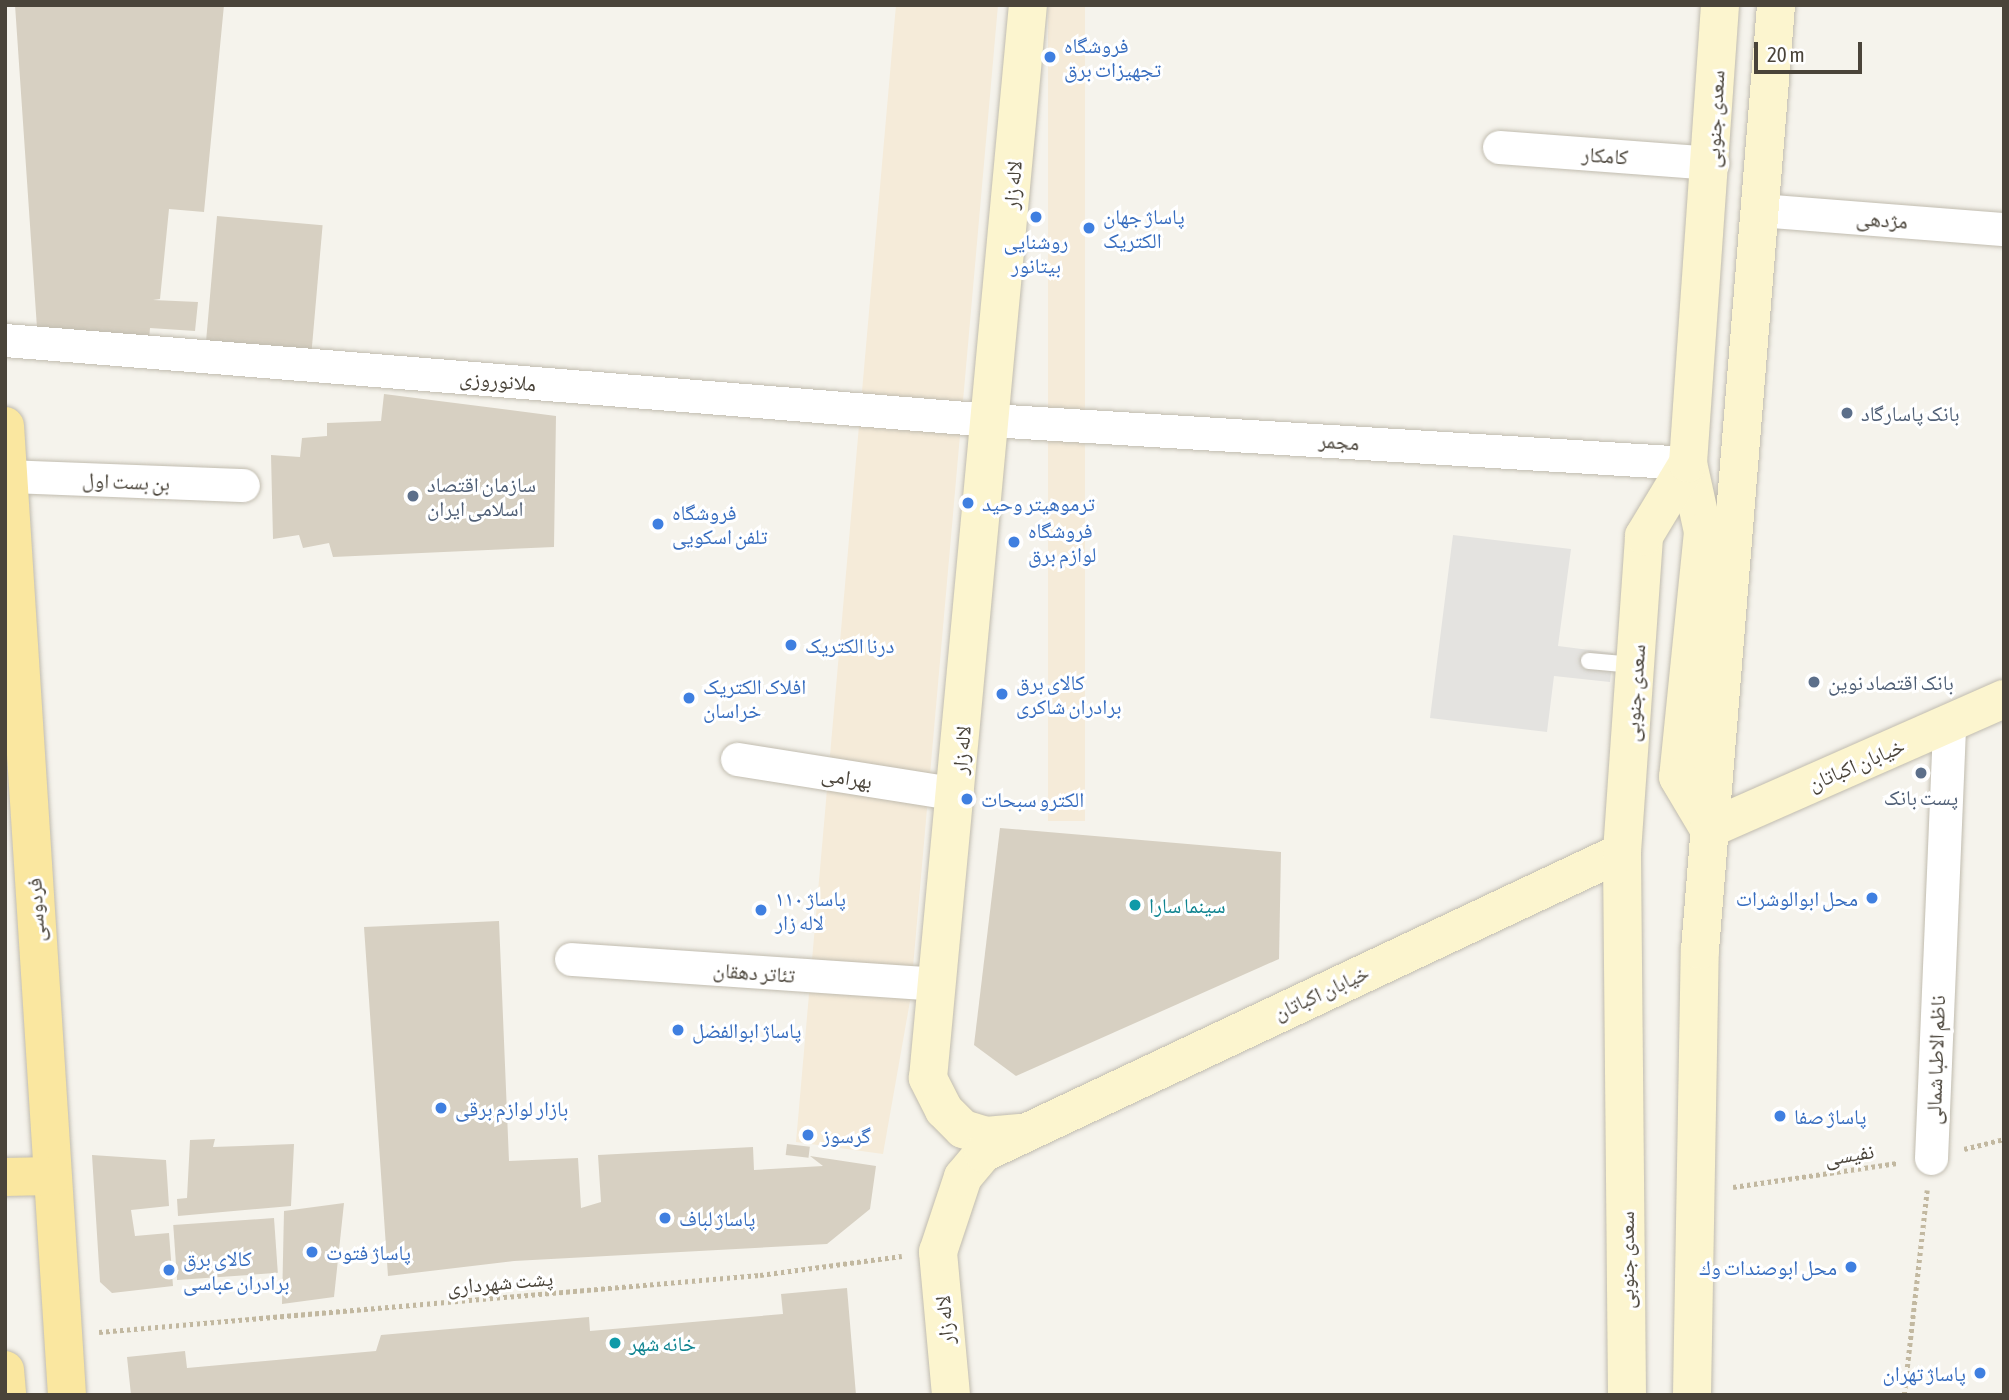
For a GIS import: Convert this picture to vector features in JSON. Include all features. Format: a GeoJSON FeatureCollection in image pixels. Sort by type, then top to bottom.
{"type":"FeatureCollection","features":[{"type":"Feature","properties":{"kind":"main road","name":"لاله زار"},"geometry":{"type":"LineString","coordinates":[[1020,1133],[986,1136],[963,1129],[944,1110],[928,1078],[957,794],[1028,5]]}},
{"type":"Feature","properties":{"kind":"main road","name":"سعدی جنوبی"},"geometry":{"type":"LineString","coordinates":[[1627,1395],[1622,852],[1644,536],[1688,463],[1712,163],[1720,5]]}},
{"type":"Feature","properties":{"kind":"main road"},"geometry":{"type":"LineString","coordinates":[[1692,1395],[1698,1193],[1700,950],[1717,825],[1776,5]]}},
{"type":"Feature","properties":{"kind":"main road","name":"فردوسی"},"geometry":{"type":"LineString","coordinates":[[5,426],[67,1395]]}},
{"type":"Feature","properties":{"kind":"main road"},"geometry":{"type":"LineString","coordinates":[[1688,463],[1703,532],[1678,777],[1717,825]]}},
{"type":"Feature","properties":{"kind":"main road","name":"خیابان اکباتان"},"geometry":{"type":"LineString","coordinates":[[1717,825],[2004,699]]}},
{"type":"Feature","properties":{"kind":"main road","name":"خیابان اکباتان"},"geometry":{"type":"LineString","coordinates":[[1020,1133],[1622,852]]}},
{"type":"Feature","properties":{"kind":"main road","name":"لاله زار"},"geometry":{"type":"LineString","coordinates":[[951,1395],[939,1252],[963,1177],[983,1153],[1020,1133]]}},
{"type":"Feature","properties":{"kind":"main road"},"geometry":{"type":"LineString","coordinates":[[5,1177],[51,1176]]}},
{"type":"Feature","properties":{"kind":"main road"},"geometry":{"type":"LineString","coordinates":[[5,1370],[8,1395]]}},
{"type":"Feature","properties":{"kind":"street","name":"کامکار"},"geometry":{"type":"LineString","coordinates":[[1499,148],[1712,163]]}},
{"type":"Feature","properties":{"kind":"street","name":"مژدهی"},"geometry":{"type":"LineString","coordinates":[[1763,211],[2004,229]]}},
{"type":"Feature","properties":{"kind":"street","name":"ملانوروزی"},"geometry":{"type":"LineString","coordinates":[[5,340],[990,420]]}},
{"type":"Feature","properties":{"kind":"street","name":"مجمر"},"geometry":{"type":"LineString","coordinates":[[990,420],[1688,463]]}},
{"type":"Feature","properties":{"kind":"street","name":"بن بست اول"},"geometry":{"type":"LineString","coordinates":[[8,477],[243,485]]}},
{"type":"Feature","properties":{"kind":"street","name":"ناظم الاطبا شمالی"},"geometry":{"type":"LineString","coordinates":[[1931,1158],[1949,724]]}},
{"type":"Feature","properties":{"kind":"street","name":"بهرامی"},"geometry":{"type":"LineString","coordinates":[[737,760],[957,794]]}},
{"type":"Feature","properties":{"kind":"street","name":"تئاتر دهقان"},"geometry":{"type":"LineString","coordinates":[[571,959],[937,984]]}},
{"type":"Feature","properties":{"kind":"lane"},"geometry":{"type":"LineString","coordinates":[[1763,211],[1785,5]]}},
{"type":"Feature","properties":{"kind":"lane"},"geometry":{"type":"LineString","coordinates":[[1589,661],[1637,666]]}},
{"type":"Feature","properties":{"kind":"path","name":"نفیسی"},"geometry":{"type":"LineString","coordinates":[[1698,1193],[1931,1158],[2004,1139]]}},
{"type":"Feature","properties":{"kind":"path"},"geometry":{"type":"LineString","coordinates":[[1904,1395],[1931,1158]]}},
{"type":"Feature","properties":{"kind":"path","name":"پشت شهرداری"},"geometry":{"type":"LineString","coordinates":[[63,1336],[760,1275],[939,1252]]}},
{"type":"Feature","properties":{"kind":"shaded area"},"geometry":{"type":"Polygon","coordinates":[[[896,5],[998,5],[910,1001],[883,1154],[796,1142],[896,5]]]}},
{"type":"Feature","properties":{"kind":"shaded area"},"geometry":{"type":"Polygon","coordinates":[[[1048,5],[1085,5],[1085,821],[1048,821],[1048,5]]]}},
{"type":"Feature","properties":{"kind":"shaded area"},"geometry":{"type":"Polygon","coordinates":[[[1453,535],[1571,549],[1558,646],[1613,653],[1610,682],[1554,676],[1547,732],[1430,718],[1453,535]]]}},
{"type":"Feature","properties":{"kind":"building"},"geometry":{"type":"Polygon","coordinates":[[[15,5],[224,5],[204,212],[169,209],[160,299],[153,300],[198,302],[195,331],[150,328],[149,339],[37,328],[15,5]]]}},
{"type":"Feature","properties":{"kind":"building"},"geometry":{"type":"Polygon","coordinates":[[[217,216],[323,225],[311,363],[205,353],[217,216]]]}},
{"type":"Feature","properties":{"kind":"building","name":"سازمان اقتصاد اسلامی ایران"},"geometry":{"type":"Polygon","coordinates":[[[384,394],[556,416],[554,547],[333,557],[329,543],[303,548],[299,535],[273,539],[271,455],[300,457],[302,438],[327,436],[327,423],[381,421],[384,394]]]}},
{"type":"Feature","properties":{"kind":"building","name":"سینما سارا"},"geometry":{"type":"Polygon","coordinates":[[[1000,828],[1281,852],[1279,959],[1016,1076],[974,1045],[1000,828]]]}},
{"type":"Feature","properties":{"kind":"building"},"geometry":{"type":"Polygon","coordinates":[[[499,921],[509,1161],[578,1158],[581,1208],[601,1202],[598,1155],[753,1147],[754,1170],[823,1166],[810,1156],[876,1166],[870,1209],[827,1244],[514,1261],[388,1276],[364,927],[499,921]]]}},
{"type":"Feature","properties":{"kind":"building"},"geometry":{"type":"Polygon","coordinates":[[[215,1139],[213,1147],[294,1144],[291,1206],[178,1216],[177,1199],[187,1198],[190,1140],[215,1139]]]}},
{"type":"Feature","properties":{"kind":"building"},"geometry":{"type":"Polygon","coordinates":[[[787,1144],[810,1147],[808,1158],[786,1155],[787,1144]]]}},
{"type":"Feature","properties":{"kind":"building"},"geometry":{"type":"Polygon","coordinates":[[[92,1155],[166,1160],[169,1206],[131,1210],[135,1236],[169,1233],[173,1286],[112,1293],[100,1282],[92,1155]]]}},
{"type":"Feature","properties":{"kind":"building"},"geometry":{"type":"Polygon","coordinates":[[[344,1203],[334,1297],[282,1304],[284,1211],[344,1203]]]}},
{"type":"Feature","properties":{"kind":"building"},"geometry":{"type":"Polygon","coordinates":[[[274,1218],[278,1273],[177,1280],[173,1225],[274,1218]]]}},
{"type":"Feature","properties":{"kind":"building","name":"خانه شهر"},"geometry":{"type":"Polygon","coordinates":[[[847,1288],[856,1395],[131,1395],[127,1357],[185,1351],[187,1368],[376,1351],[381,1335],[589,1317],[590,1331],[783,1314],[781,1294],[847,1288]]]}},
{"type":"Feature","properties":{"kind":"place","name":"فروشگاه تجهیزات برق"},"geometry":{"type":"Point","coordinates":[1050,57]}},
{"type":"Feature","properties":{"kind":"place","name":"روشنایی بیتانور"},"geometry":{"type":"Point","coordinates":[1036,217]}},
{"type":"Feature","properties":{"kind":"place","name":"پاساژ جهان الکتریک"},"geometry":{"type":"Point","coordinates":[1089,228]}},
{"type":"Feature","properties":{"kind":"place","name":"بانک پاسارگاد"},"geometry":{"type":"Point","coordinates":[1847,413]}},
{"type":"Feature","properties":{"kind":"place","name":"سازمان اقتصاد اسلامی ایران"},"geometry":{"type":"Point","coordinates":[413,496]}},
{"type":"Feature","properties":{"kind":"place","name":"ترموهیتر وحید"},"geometry":{"type":"Point","coordinates":[968,503]}},
{"type":"Feature","properties":{"kind":"place","name":"فروشگاه تلفن اسکویی"},"geometry":{"type":"Point","coordinates":[658,524]}},
{"type":"Feature","properties":{"kind":"place","name":"فروشگاه لوازم برق"},"geometry":{"type":"Point","coordinates":[1014,542]}},
{"type":"Feature","properties":{"kind":"place","name":"درنا الکتریک"},"geometry":{"type":"Point","coordinates":[791,645]}},
{"type":"Feature","properties":{"kind":"place","name":"بانک اقتصاد نوین"},"geometry":{"type":"Point","coordinates":[1814,682]}},
{"type":"Feature","properties":{"kind":"place","name":"کالای برق برادران شاکری"},"geometry":{"type":"Point","coordinates":[1002,694]}},
{"type":"Feature","properties":{"kind":"place","name":"افلاک الکتریک خراسان"},"geometry":{"type":"Point","coordinates":[689,698]}},
{"type":"Feature","properties":{"kind":"place","name":"پست بانک"},"geometry":{"type":"Point","coordinates":[1921,773]}},
{"type":"Feature","properties":{"kind":"place","name":"الکترو سبحات"},"geometry":{"type":"Point","coordinates":[967,799]}},
{"type":"Feature","properties":{"kind":"place","name":"محل ابوالوشرات"},"geometry":{"type":"Point","coordinates":[1872,898]}},
{"type":"Feature","properties":{"kind":"place","name":"سینما سارا"},"geometry":{"type":"Point","coordinates":[1135,905]}},
{"type":"Feature","properties":{"kind":"place","name":"پاساژ ۱۱۰ لاله زار"},"geometry":{"type":"Point","coordinates":[761,910]}},
{"type":"Feature","properties":{"kind":"place","name":"پاساژ ابوالفضل"},"geometry":{"type":"Point","coordinates":[678,1030]}},
{"type":"Feature","properties":{"kind":"place","name":"بازار لوازم برقی"},"geometry":{"type":"Point","coordinates":[441,1108]}},
{"type":"Feature","properties":{"kind":"place","name":"پاساژ صفا"},"geometry":{"type":"Point","coordinates":[1780,1116]}},
{"type":"Feature","properties":{"kind":"place","name":"گرسوز"},"geometry":{"type":"Point","coordinates":[808,1135]}},
{"type":"Feature","properties":{"kind":"place","name":"پاساژ لباف"},"geometry":{"type":"Point","coordinates":[665,1218]}},
{"type":"Feature","properties":{"kind":"place","name":"پاساژ فتوت"},"geometry":{"type":"Point","coordinates":[312,1252]}},
{"type":"Feature","properties":{"kind":"place","name":"محل ابوصندات وك"},"geometry":{"type":"Point","coordinates":[1851,1267]}},
{"type":"Feature","properties":{"kind":"place","name":"کالاى برق برادران عباسى"},"geometry":{"type":"Point","coordinates":[169,1270]}},
{"type":"Feature","properties":{"kind":"place","name":"خانه شهر"},"geometry":{"type":"Point","coordinates":[615,1343]}},
{"type":"Feature","properties":{"kind":"place","name":"پاساژ تهران"},"geometry":{"type":"Point","coordinates":[1980,1373]}}]}
